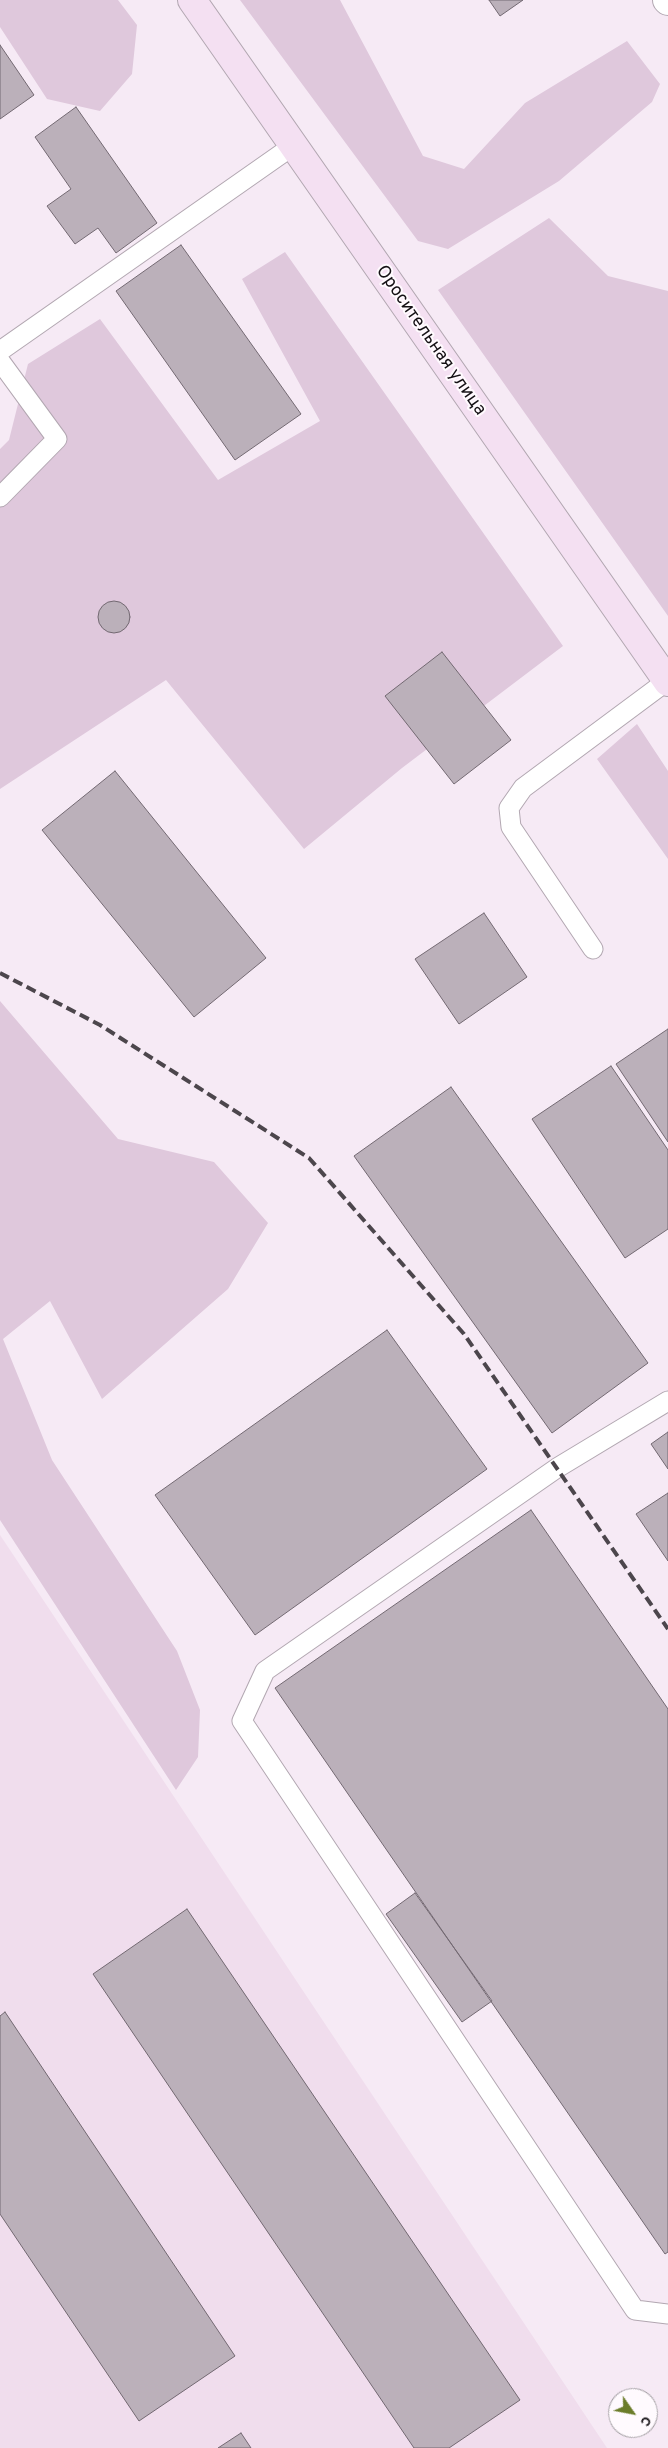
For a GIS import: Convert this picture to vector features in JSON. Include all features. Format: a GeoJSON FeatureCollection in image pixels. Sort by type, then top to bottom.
{"type":"FeatureCollection","features":[{"type":"Feature","properties":{"kind":"main road","name":"Оросительная улица"},"geometry":{"type":"LineString","coordinates":[[192,0],[668,681]]}},
{"type":"Feature","properties":{"kind":"lane"},"geometry":{"type":"LineString","coordinates":[[0,351],[294,145]]}},
{"type":"Feature","properties":{"kind":"lane"},"geometry":{"type":"LineString","coordinates":[[0,361],[57,439],[0,497]]}},
{"type":"Feature","properties":{"kind":"lane"},"geometry":{"type":"LineString","coordinates":[[593,948],[511,827],[509,808],[523,788],[668,681]]}},
{"type":"Feature","properties":{"kind":"lane"},"geometry":{"type":"LineString","coordinates":[[668,1401],[557,1468],[265,1671],[242,1721],[635,2310],[668,2314]]}},
{"type":"Feature","properties":{"kind":"shaded area"},"geometry":{"type":"Polygon","coordinates":[[[0,0],[118,0],[137,25],[132,74],[100,111],[47,99],[0,27],[0,0]]]}},
{"type":"Feature","properties":{"kind":"shaded area"},"geometry":{"type":"Polygon","coordinates":[[[240,0],[340,0],[423,156],[464,169],[525,103],[627,41],[660,84],[652,102],[559,181],[448,249],[418,241],[240,0]]]}},
{"type":"Feature","properties":{"kind":"shaded area"},"geometry":{"type":"Polygon","coordinates":[[[549,218],[608,276],[668,291],[668,616],[438,290],[549,218]]]}},
{"type":"Feature","properties":{"kind":"shaded area"},"geometry":{"type":"Polygon","coordinates":[[[285,252],[563,646],[402,768],[304,849],[166,680],[0,789],[0,449],[9,440],[28,364],[100,319],[218,480],[320,421],[242,279],[285,252]]]}},
{"type":"Feature","properties":{"kind":"shaded area"},"geometry":{"type":"Polygon","coordinates":[[[637,724],[668,771],[668,859],[597,759],[637,724]]]}},
{"type":"Feature","properties":{"kind":"shaded area"},"geometry":{"type":"Polygon","coordinates":[[[0,1001],[118,1139],[214,1162],[268,1223],[228,1289],[102,1399],[50,1301],[3,1339],[52,1460],[177,1651],[200,1710],[198,1757],[176,1790],[0,1520],[0,1001]]]}},
{"type":"Feature","properties":{"kind":"shaded area"},"geometry":{"type":"Polygon","coordinates":[[[0,1535],[607,2448],[0,2448],[0,1535]]]}},
{"type":"Feature","properties":{"kind":"building"},"geometry":{"type":"Polygon","coordinates":[[[489,0],[523,0],[500,16],[489,0]]]}},
{"type":"Feature","properties":{"kind":"building"},"geometry":{"type":"Polygon","coordinates":[[[0,45],[34,95],[0,119],[0,45]]]}},
{"type":"Feature","properties":{"kind":"building"},"geometry":{"type":"Polygon","coordinates":[[[76,107],[157,223],[116,253],[98,228],[75,244],[47,206],[71,189],[35,137],[76,107]]]}},
{"type":"Feature","properties":{"kind":"building"},"geometry":{"type":"Polygon","coordinates":[[[181,245],[301,414],[235,460],[116,291],[181,245]]]}},
{"type":"Feature","properties":{"kind":"building"},"geometry":{"type":"Polygon","coordinates":[[[114,601],[120,602],[125,606],[129,611],[129,623],[125,628],[120,632],[114,633],[108,632],[103,628],[99,623],[98,617],[99,611],[103,606],[108,602],[114,601]]]}},
{"type":"Feature","properties":{"kind":"building"},"geometry":{"type":"Polygon","coordinates":[[[442,652],[511,740],[454,784],[385,696],[442,652]]]}},
{"type":"Feature","properties":{"kind":"building"},"geometry":{"type":"Polygon","coordinates":[[[115,771],[266,958],[194,1017],[42,830],[115,771]]]}},
{"type":"Feature","properties":{"kind":"building"},"geometry":{"type":"Polygon","coordinates":[[[484,913],[527,977],[459,1024],[415,959],[484,913]]]}},
{"type":"Feature","properties":{"kind":"building"},"geometry":{"type":"Polygon","coordinates":[[[668,1029],[668,1142],[616,1064],[668,1029]]]}},
{"type":"Feature","properties":{"kind":"building"},"geometry":{"type":"Polygon","coordinates":[[[611,1066],[668,1150],[668,1229],[625,1258],[532,1119],[611,1066]]]}},
{"type":"Feature","properties":{"kind":"building"},"geometry":{"type":"Polygon","coordinates":[[[451,1087],[648,1363],[552,1433],[354,1156],[451,1087]]]}},
{"type":"Feature","properties":{"kind":"building"},"geometry":{"type":"Polygon","coordinates":[[[387,1330],[487,1469],[255,1635],[155,1495],[387,1330]]]}},
{"type":"Feature","properties":{"kind":"building"},"geometry":{"type":"Polygon","coordinates":[[[668,1432],[668,1469],[651,1444],[668,1432]]]}},
{"type":"Feature","properties":{"kind":"building"},"geometry":{"type":"Polygon","coordinates":[[[668,1493],[668,1561],[636,1514],[668,1493]]]}},
{"type":"Feature","properties":{"kind":"building"},"geometry":{"type":"Polygon","coordinates":[[[531,1510],[668,1709],[668,2252],[665,2254],[275,1688],[531,1510]]]}},
{"type":"Feature","properties":{"kind":"building"},"geometry":{"type":"Polygon","coordinates":[[[415,1893],[492,2001],[462,2022],[386,1914],[415,1893]]]}},
{"type":"Feature","properties":{"kind":"building"},"geometry":{"type":"Polygon","coordinates":[[[187,1909],[520,2400],[449,2448],[414,2448],[93,1974],[187,1909]]]}},
{"type":"Feature","properties":{"kind":"building"},"geometry":{"type":"Polygon","coordinates":[[[5,2012],[235,2356],[139,2421],[0,2214],[0,2016],[5,2012]]]}},
{"type":"Feature","properties":{"kind":"building"},"geometry":{"type":"Polygon","coordinates":[[[241,2433],[251,2448],[218,2448],[241,2433]]]}},
{"type":"Feature","properties":{"kind":"railway"},"geometry":{"type":"LineString","coordinates":[[0,973],[100,1025],[309,1158],[464,1334],[668,1629]]}}]}
